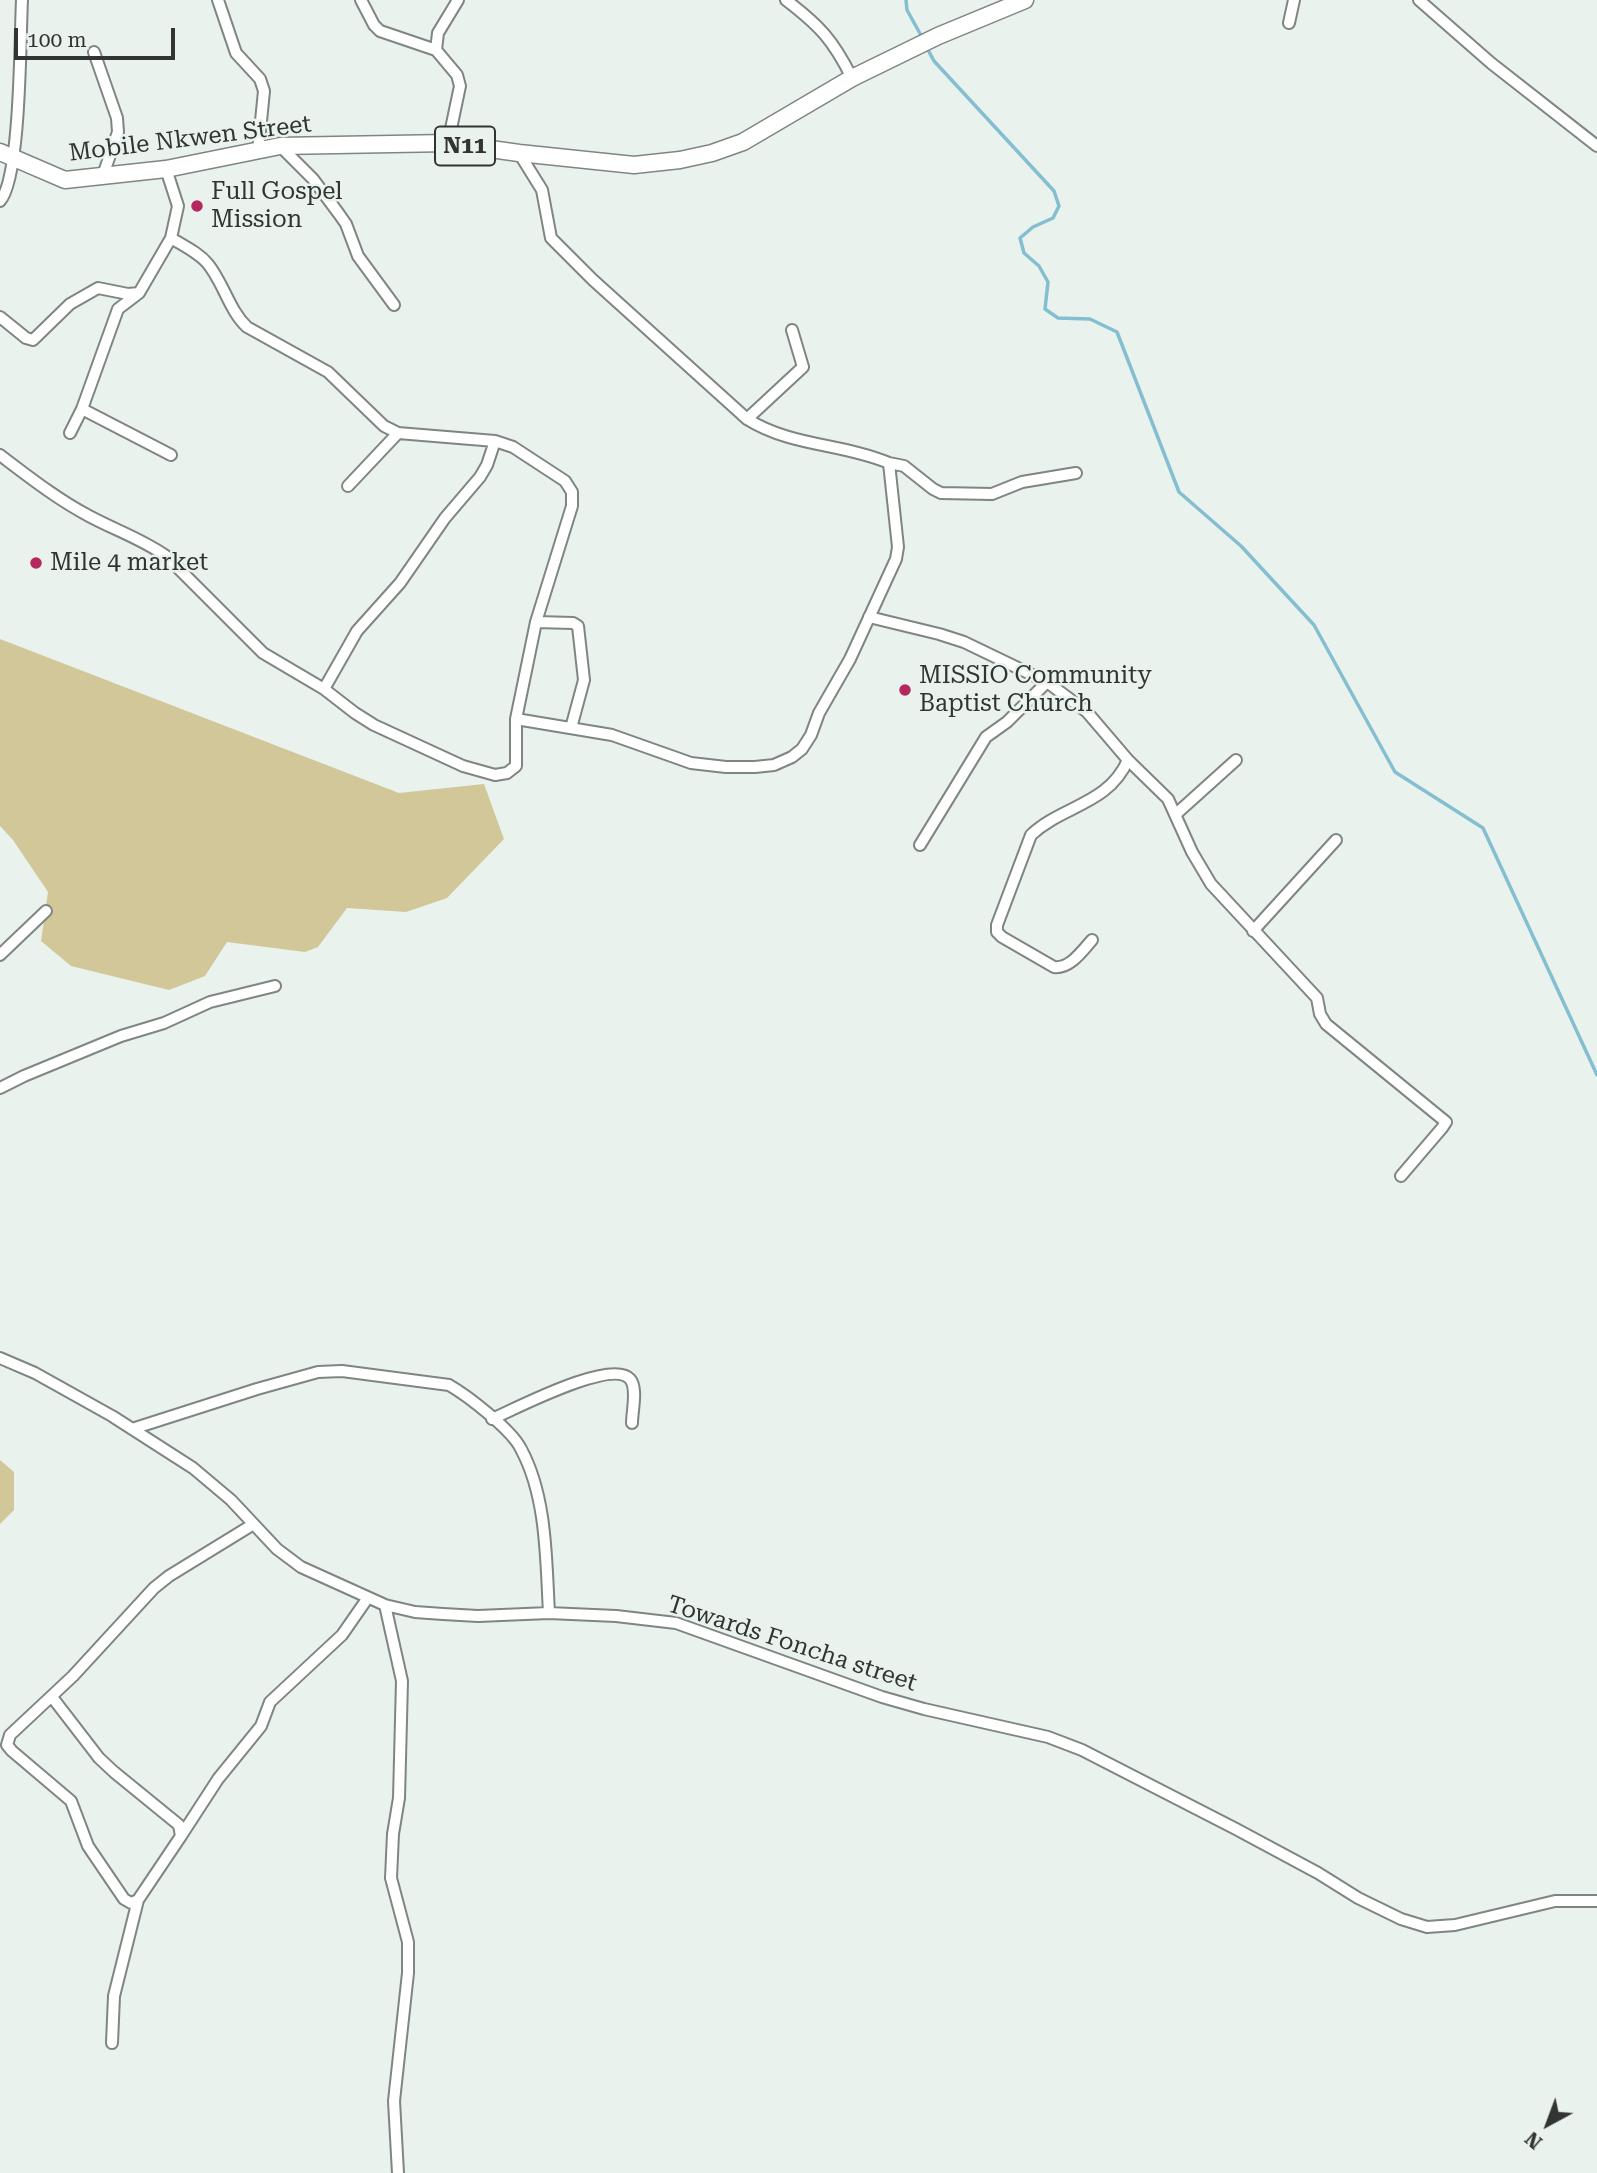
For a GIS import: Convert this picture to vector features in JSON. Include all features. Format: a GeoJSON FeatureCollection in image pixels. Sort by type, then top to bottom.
{"type":"FeatureCollection","features":[{"type":"Feature","properties":{"kind":"highway","name":"Mobile Nkwen Street"},"geometry":{"type":"LineString","coordinates":[[6,154],[65,180],[166,169],[280,146],[448,143],[634,165],[680,160],[743,142],[852,78],[939,36],[1025,0]]}},
{"type":"Feature","properties":{"kind":"street"},"geometry":{"type":"LineString","coordinates":[[0,201],[4,197],[10,177],[6,154],[18,112],[22,0]]}},
{"type":"Feature","properties":{"kind":"street"},"geometry":{"type":"LineString","coordinates":[[218,0],[236,52],[260,79],[264,91],[258,151]]}},
{"type":"Feature","properties":{"kind":"street"},"geometry":{"type":"LineString","coordinates":[[361,0],[380,31],[436,50],[457,75],[460,86],[448,143]]}},
{"type":"Feature","properties":{"kind":"street"},"geometry":{"type":"LineString","coordinates":[[436,50],[438,33],[457,0]]}},
{"type":"Feature","properties":{"kind":"street"},"geometry":{"type":"LineString","coordinates":[[786,0],[817,24],[840,54],[852,78]]}},
{"type":"Feature","properties":{"kind":"street"},"geometry":{"type":"LineString","coordinates":[[1289,23],[1294,0]]}},
{"type":"Feature","properties":{"kind":"street"},"geometry":{"type":"LineString","coordinates":[[1419,0],[1491,63],[1597,146]]}},
{"type":"Feature","properties":{"kind":"street"},"geometry":{"type":"LineString","coordinates":[[94,52],[117,118],[118,132],[102,178]]}},
{"type":"Feature","properties":{"kind":"street"},"geometry":{"type":"LineString","coordinates":[[280,146],[313,179],[339,214],[346,224],[358,256],[394,305]]}},
{"type":"Feature","properties":{"kind":"street"},"geometry":{"type":"LineString","coordinates":[[519,153],[542,190],[551,239],[747,418],[774,434],[869,454],[904,466],[941,493],[992,494],[1022,482],[1076,473]]}},
{"type":"Feature","properties":{"kind":"street"},"geometry":{"type":"LineString","coordinates":[[69,432],[82,409],[118,309],[139,293],[171,238],[177,206],[166,169]]}},
{"type":"Feature","properties":{"kind":"street"},"geometry":{"type":"LineString","coordinates":[[0,455],[60,500],[158,550],[179,567],[263,653],[324,689],[374,725],[452,761],[495,775],[507,774],[516,766],[516,719],[536,622],[572,506],[572,492],[565,481],[513,447],[495,441],[398,433],[384,426],[328,372],[247,327],[237,317],[208,264],[198,254],[171,238]]}},
{"type":"Feature","properties":{"kind":"street"},"geometry":{"type":"LineString","coordinates":[[0,317],[26,338],[33,340],[70,304],[99,288],[120,293],[139,293]]}},
{"type":"Feature","properties":{"kind":"street"},"geometry":{"type":"LineString","coordinates":[[747,418],[803,367],[792,330]]}},
{"type":"Feature","properties":{"kind":"street"},"geometry":{"type":"LineString","coordinates":[[82,409],[171,455]]}},
{"type":"Feature","properties":{"kind":"street"},"geometry":{"type":"LineString","coordinates":[[348,486],[398,433]]}},
{"type":"Feature","properties":{"kind":"street"},"geometry":{"type":"LineString","coordinates":[[324,689],[356,631],[400,583],[445,518],[480,477],[495,441]]}},
{"type":"Feature","properties":{"kind":"street"},"geometry":{"type":"LineString","coordinates":[[516,719],[612,735],[691,763],[726,767],[774,765],[792,757],[802,749],[896,559],[898,547],[889,463]]}},
{"type":"Feature","properties":{"kind":"street"},"geometry":{"type":"LineString","coordinates":[[869,617],[964,642],[1047,682],[1087,712],[1128,760],[1159,789],[1176,814],[1204,874],[1317,998],[1320,1014],[1326,1024],[1446,1122],[1401,1176]]}},
{"type":"Feature","properties":{"kind":"street"},"geometry":{"type":"LineString","coordinates":[[536,622],[578,626],[584,680],[570,728]]}},
{"type":"Feature","properties":{"kind":"street"},"geometry":{"type":"LineString","coordinates":[[919,845],[986,737],[1007,722],[1047,682]]}},
{"type":"Feature","properties":{"kind":"street"},"geometry":{"type":"LineString","coordinates":[[1092,940],[1068,965],[1062,968],[1054,967],[1002,937],[997,932],[997,925],[1031,835],[1038,828],[1089,802],[1111,786],[1122,774],[1128,760]]}},
{"type":"Feature","properties":{"kind":"street"},"geometry":{"type":"LineString","coordinates":[[1176,814],[1236,760]]}},
{"type":"Feature","properties":{"kind":"street"},"geometry":{"type":"LineString","coordinates":[[1254,931],[1336,840]]}},
{"type":"Feature","properties":{"kind":"street"},"geometry":{"type":"LineString","coordinates":[[0,955],[46,911]]}},
{"type":"Feature","properties":{"kind":"street"},"geometry":{"type":"LineString","coordinates":[[0,1088],[97,1046],[164,1023],[210,1002],[275,986]]}},
{"type":"Feature","properties":{"kind":"street","name":"Towards Foncha street"},"geometry":{"type":"LineString","coordinates":[[0,1358],[35,1373],[192,1468],[214,1484],[277,1549],[301,1567],[384,1605],[415,1612],[478,1616],[550,1612],[676,1623],[882,1697],[1048,1737],[1082,1750],[1236,1829],[1358,1898],[1401,1919],[1427,1927],[1455,1925],[1555,1902],[1597,1901]]}},
{"type":"Feature","properties":{"kind":"street"},"geometry":{"type":"LineString","coordinates":[[132,1430],[318,1372],[342,1371],[449,1385],[492,1419],[521,1447],[537,1492],[550,1612]]}},
{"type":"Feature","properties":{"kind":"street"},"geometry":{"type":"LineString","coordinates":[[492,1419],[565,1386],[620,1373],[629,1377],[633,1383],[632,1423]]}},
{"type":"Feature","properties":{"kind":"street"},"geometry":{"type":"LineString","coordinates":[[138,1900],[131,1903],[124,1899],[96,1859],[88,1846],[71,1801],[4,1748],[10,1735],[52,1697],[154,1588],[252,1525]]}},
{"type":"Feature","properties":{"kind":"street"},"geometry":{"type":"LineString","coordinates":[[112,2043],[114,1996],[138,1900],[218,1779],[261,1726],[270,1702],[342,1634],[367,1599]]}},
{"type":"Feature","properties":{"kind":"street"},"geometry":{"type":"LineString","coordinates":[[384,1605],[402,1681],[399,1797],[393,1834],[391,1878],[408,1942],[408,1973],[394,2101],[398,2173]]}},
{"type":"Feature","properties":{"kind":"street"},"geometry":{"type":"LineString","coordinates":[[52,1697],[99,1758],[175,1821],[179,1825],[181,1836]]}},
{"type":"Feature","properties":{"kind":"shaded area"},"geometry":{"type":"Polygon","coordinates":[[[0,639],[399,793],[484,784],[504,839],[447,898],[406,912],[347,908],[318,947],[305,952],[227,942],[205,976],[169,990],[71,966],[41,941],[48,892],[13,840],[0,826],[0,639]]]}},
{"type":"Feature","properties":{"kind":"shaded area"},"geometry":{"type":"Polygon","coordinates":[[[0,1460],[14,1472],[14,1510],[0,1524],[0,1460]]]}},
{"type":"Feature","properties":{"kind":"waterway"},"geometry":{"type":"LineString","coordinates":[[906,0],[907,10],[923,39]]}},
{"type":"Feature","properties":{"kind":"waterway"},"geometry":{"type":"LineString","coordinates":[[926,46],[934,61],[1054,191],[1059,206],[1053,218],[1033,227],[1020,238],[1024,253],[1039,266],[1048,282],[1045,309],[1058,318],[1090,319],[1117,332],[1179,492],[1241,546],[1314,625],[1395,772],[1483,828],[1597,1075]]}},
{"type":"Feature","properties":{"kind":"place","name":"Full Gospel Mission"},"geometry":{"type":"Point","coordinates":[197,206]}},
{"type":"Feature","properties":{"kind":"place","name":"Mile 4 market"},"geometry":{"type":"Point","coordinates":[36,563]}},
{"type":"Feature","properties":{"kind":"place","name":"MISSIO Community Baptist Church"},"geometry":{"type":"Point","coordinates":[905,690]}}]}
